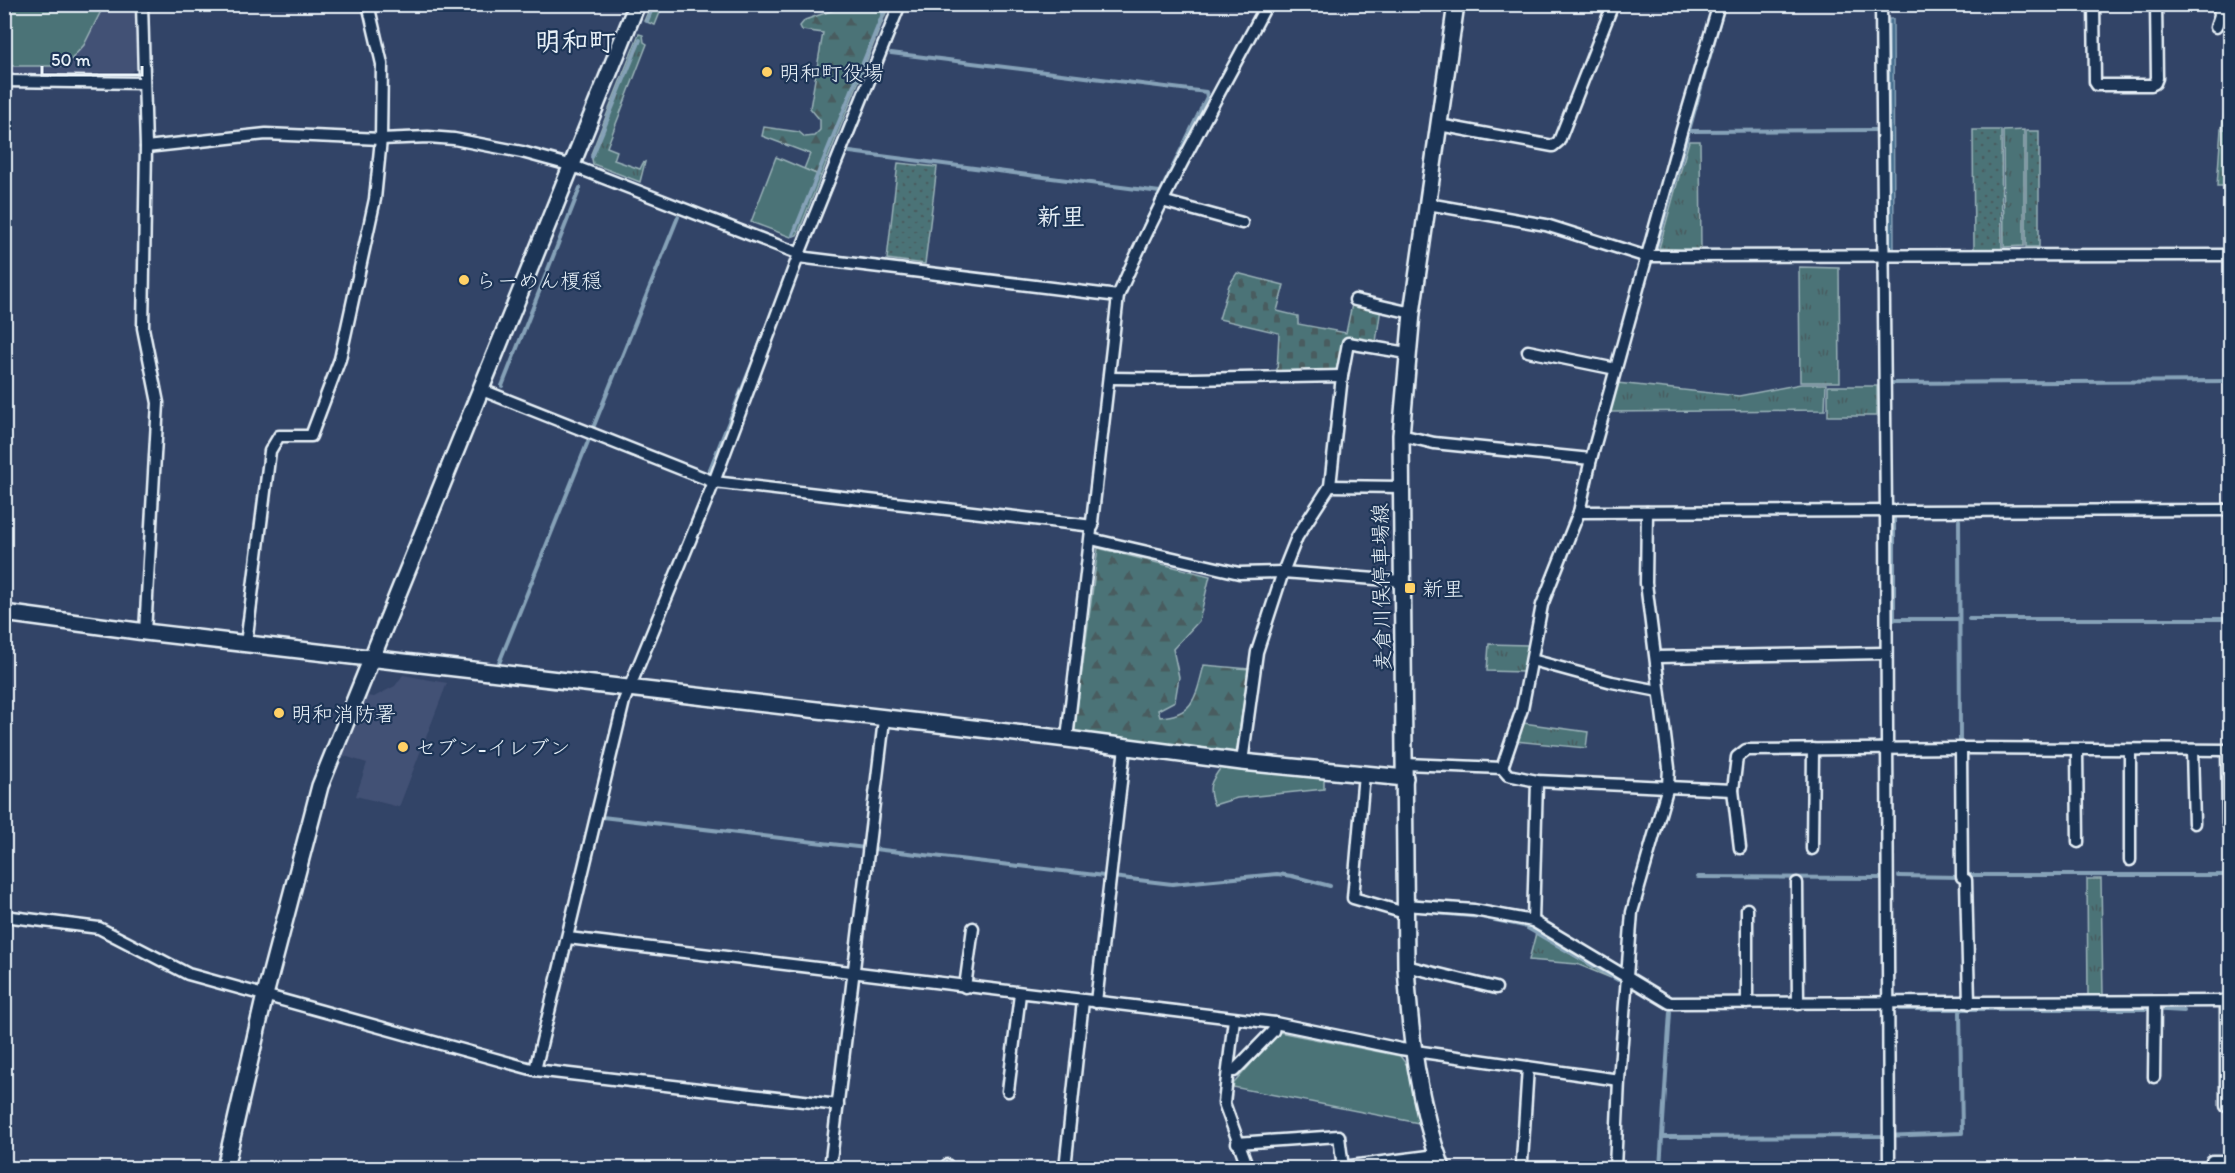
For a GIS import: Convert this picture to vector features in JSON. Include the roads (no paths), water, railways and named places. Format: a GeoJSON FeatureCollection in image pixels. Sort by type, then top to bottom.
{"type":"FeatureCollection","features":[{"type":"Feature","properties":{"kind":"street"},"geometry":{"type":"LineString","coordinates":[[142,4],[146,147],[143,328],[158,403],[145,632]]}},
{"type":"Feature","properties":{"kind":"street"},"geometry":{"type":"LineString","coordinates":[[246,644],[270,451],[279,436],[311,436],[340,359],[375,199],[381,139],[382,64],[368,4]]}},
{"type":"Feature","properties":{"kind":"street"},"geometry":{"type":"LineString","coordinates":[[225,1168],[265,994],[320,786],[637,4]]}},
{"type":"Feature","properties":{"kind":"street"},"geometry":{"type":"LineString","coordinates":[[535,1070],[624,701],[714,482],[799,256],[900,4]]}},
{"type":"Feature","properties":{"kind":"street"},"geometry":{"type":"LineString","coordinates":[[1067,739],[1118,296],[1162,201],[1267,4]]}},
{"type":"Feature","properties":{"kind":"street","name":"麦倉川俣停車場線"},"geometry":{"type":"LineString","coordinates":[[1439,1162],[1423,1101],[1414,1051],[1406,966],[1401,435],[1412,312],[1456,4]]}},
{"type":"Feature","properties":{"kind":"street"},"geometry":{"type":"LineString","coordinates":[[1439,126],[1553,146],[1559,141],[1613,4]]}},
{"type":"Feature","properties":{"kind":"street"},"geometry":{"type":"LineString","coordinates":[[1502,768],[1522,710],[1542,605],[1579,512],[1591,459],[1680,136],[1719,4]]}},
{"type":"Feature","properties":{"kind":"street"},"geometry":{"type":"LineString","coordinates":[[1881,4],[1889,1168]]}},
{"type":"Feature","properties":{"kind":"street"},"geometry":{"type":"LineString","coordinates":[[2094,4],[2095,82],[2097,85],[2151,85],[2156,83],[2157,78],[2156,4]]}},
{"type":"Feature","properties":{"kind":"street"},"geometry":{"type":"LineString","coordinates":[[2216,27],[2220,15],[2219,4]]}},
{"type":"Feature","properties":{"kind":"street"},"geometry":{"type":"LineString","coordinates":[[4,81],[144,83]]}},
{"type":"Feature","properties":{"kind":"street"},"geometry":{"type":"LineString","coordinates":[[146,147],[266,134],[381,139],[428,137],[454,139],[522,152],[573,165],[799,256],[1118,296]]}},
{"type":"Feature","properties":{"kind":"street"},"geometry":{"type":"LineString","coordinates":[[1162,201],[1242,224]]}},
{"type":"Feature","properties":{"kind":"street"},"geometry":{"type":"LineString","coordinates":[[1428,204],[1546,225],[1648,256],[2230,255]]}},
{"type":"Feature","properties":{"kind":"street"},"geometry":{"type":"LineString","coordinates":[[1355,300],[1412,312]]}},
{"type":"Feature","properties":{"kind":"street"},"geometry":{"type":"LineString","coordinates":[[1242,762],[1257,652],[1297,537],[1330,486],[1347,343],[1407,353]]}},
{"type":"Feature","properties":{"kind":"street"},"geometry":{"type":"LineString","coordinates":[[1528,351],[1616,369]]}},
{"type":"Feature","properties":{"kind":"street"},"geometry":{"type":"LineString","coordinates":[[1109,378],[1342,376]]}},
{"type":"Feature","properties":{"kind":"street"},"geometry":{"type":"LineString","coordinates":[[482,390],[714,482],[1093,526]]}},
{"type":"Feature","properties":{"kind":"street"},"geometry":{"type":"LineString","coordinates":[[1401,435],[1434,443],[1591,459]]}},
{"type":"Feature","properties":{"kind":"street"},"geometry":{"type":"LineString","coordinates":[[1330,486],[1401,487]]}},
{"type":"Feature","properties":{"kind":"street"},"geometry":{"type":"LineString","coordinates":[[1579,512],[2230,510]]}},
{"type":"Feature","properties":{"kind":"street"},"geometry":{"type":"LineString","coordinates":[[1615,1168],[1619,1080],[1632,912],[1668,786],[1669,768],[1646,583],[1647,512]]}},
{"type":"Feature","properties":{"kind":"street"},"geometry":{"type":"LineString","coordinates":[[1091,538],[1239,573],[1283,572],[1402,581]]}},
{"type":"Feature","properties":{"kind":"street"},"geometry":{"type":"LineString","coordinates":[[4,613],[372,660],[1067,739],[1242,762],[1364,774],[1502,768],[1508,774],[1537,781],[1733,790]]}},
{"type":"Feature","properties":{"kind":"street"},"geometry":{"type":"LineString","coordinates":[[1656,657],[1886,653]]}},
{"type":"Feature","properties":{"kind":"street"},"geometry":{"type":"LineString","coordinates":[[1532,660],[1659,692]]}},
{"type":"Feature","properties":{"kind":"street"},"geometry":{"type":"LineString","coordinates":[[830,1168],[884,720]]}},
{"type":"Feature","properties":{"kind":"street"},"geometry":{"type":"LineString","coordinates":[[1095,1002],[1125,747]]}},
{"type":"Feature","properties":{"kind":"street"},"geometry":{"type":"LineString","coordinates":[[1812,849],[1813,749]]}},
{"type":"Feature","properties":{"kind":"street"},"geometry":{"type":"LineString","coordinates":[[1961,749],[1969,1003]]}},
{"type":"Feature","properties":{"kind":"street"},"geometry":{"type":"LineString","coordinates":[[1740,848],[1733,790],[1737,757],[1746,750],[2229,750],[2228,824]]}},
{"type":"Feature","properties":{"kind":"street"},"geometry":{"type":"LineString","coordinates":[[2077,750],[2078,842]]}},
{"type":"Feature","properties":{"kind":"street"},"geometry":{"type":"LineString","coordinates":[[2130,750],[2130,860]]}},
{"type":"Feature","properties":{"kind":"street"},"geometry":{"type":"LineString","coordinates":[[2192,750],[2194,823]]}},
{"type":"Feature","properties":{"kind":"street"},"geometry":{"type":"LineString","coordinates":[[1364,774],[1353,898],[1405,909],[1473,909],[1533,921],[1670,1003],[2228,1001],[2226,1106]]}},
{"type":"Feature","properties":{"kind":"street"},"geometry":{"type":"LineString","coordinates":[[1533,921],[1537,781]]}},
{"type":"Feature","properties":{"kind":"street"},"geometry":{"type":"LineString","coordinates":[[1797,883],[1798,1004]]}},
{"type":"Feature","properties":{"kind":"street"},"geometry":{"type":"LineString","coordinates":[[1747,1004],[1748,909]]}},
{"type":"Feature","properties":{"kind":"street"},"geometry":{"type":"LineString","coordinates":[[4,916],[99,928],[188,974],[535,1070],[838,1105]]}},
{"type":"Feature","properties":{"kind":"street"},"geometry":{"type":"LineString","coordinates":[[965,987],[973,928]]}},
{"type":"Feature","properties":{"kind":"street"},"geometry":{"type":"LineString","coordinates":[[568,938],[1275,1023],[1414,1051],[1619,1080]]}},
{"type":"Feature","properties":{"kind":"street"},"geometry":{"type":"LineString","coordinates":[[1406,966],[1496,988]]}},
{"type":"Feature","properties":{"kind":"street"},"geometry":{"type":"LineString","coordinates":[[1008,1091],[1020,994]]}},
{"type":"Feature","properties":{"kind":"street"},"geometry":{"type":"LineString","coordinates":[[1065,1168],[1083,1001]]}},
{"type":"Feature","properties":{"kind":"street"},"geometry":{"type":"LineString","coordinates":[[2154,1077],[2155,1003]]}},
{"type":"Feature","properties":{"kind":"street"},"geometry":{"type":"LineString","coordinates":[[1234,1018],[1224,1103],[1248,1168]]}},
{"type":"Feature","properties":{"kind":"street"},"geometry":{"type":"LineString","coordinates":[[1228,1071],[1233,1071],[1273,1031],[1275,1023]]}},
{"type":"Feature","properties":{"kind":"street"},"geometry":{"type":"LineString","coordinates":[[1522,1161],[1528,1067]]}},
{"type":"Feature","properties":{"kind":"street"},"geometry":{"type":"LineString","coordinates":[[1237,1143],[1340,1136],[1339,1168],[1439,1162]]}},
{"type":"Feature","properties":{"kind":"street"},"geometry":{"type":"LineString","coordinates":[[2212,1168],[2212,1161],[2230,1161]]}},
{"type":"Feature","properties":{"kind":"waterway"},"geometry":{"type":"LineString","coordinates":[[647,21],[654,4]]}},
{"type":"Feature","properties":{"kind":"waterway"},"geometry":{"type":"LineString","coordinates":[[793,235],[887,4]]}},
{"type":"Feature","properties":{"kind":"waterway"},"geometry":{"type":"LineString","coordinates":[[1656,248],[1722,13]]}},
{"type":"Feature","properties":{"kind":"waterway"},"geometry":{"type":"LineString","coordinates":[[592,157],[640,40]]}},
{"type":"Feature","properties":{"kind":"waterway"},"geometry":{"type":"LineString","coordinates":[[891,53],[1206,92],[1207,97],[1144,226]]}},
{"type":"Feature","properties":{"kind":"waterway"},"geometry":{"type":"LineString","coordinates":[[1689,131],[1877,130]]}},
{"type":"Feature","properties":{"kind":"waterway"},"geometry":{"type":"LineString","coordinates":[[850,152],[1160,192]]}},
{"type":"Feature","properties":{"kind":"waterway"},"geometry":{"type":"LineString","coordinates":[[502,386],[580,188]]}},
{"type":"Feature","properties":{"kind":"waterway"},"geometry":{"type":"LineString","coordinates":[[593,428],[678,217]]}},
{"type":"Feature","properties":{"kind":"waterway"},"geometry":{"type":"LineString","coordinates":[[708,474],[762,339]]}},
{"type":"Feature","properties":{"kind":"waterway"},"geometry":{"type":"LineString","coordinates":[[1892,383],[2230,381]]}},
{"type":"Feature","properties":{"kind":"waterway"},"geometry":{"type":"LineString","coordinates":[[499,663],[589,439]]}},
{"type":"Feature","properties":{"kind":"waterway"},"geometry":{"type":"LineString","coordinates":[[1894,519],[1894,620]]}},
{"type":"Feature","properties":{"kind":"waterway"},"geometry":{"type":"LineString","coordinates":[[1959,520],[1960,742]]}},
{"type":"Feature","properties":{"kind":"waterway"},"geometry":{"type":"LineString","coordinates":[[1894,619],[1959,619]]}},
{"type":"Feature","properties":{"kind":"waterway"},"geometry":{"type":"LineString","coordinates":[[1969,619],[2230,619]]}},
{"type":"Feature","properties":{"kind":"waterway"},"geometry":{"type":"LineString","coordinates":[[602,817],[1172,884],[1277,874],[1330,886]]}},
{"type":"Feature","properties":{"kind":"waterway"},"geometry":{"type":"LineString","coordinates":[[1969,875],[2230,875]]}},
{"type":"Feature","properties":{"kind":"waterway"},"geometry":{"type":"LineString","coordinates":[[1899,876],[1960,877]]}},
{"type":"Feature","properties":{"kind":"waterway"},"geometry":{"type":"LineString","coordinates":[[1698,877],[1880,878]]}},
{"type":"Feature","properties":{"kind":"waterway"},"geometry":{"type":"LineString","coordinates":[[1437,913],[1481,917],[1524,926],[1618,980]]}},
{"type":"Feature","properties":{"kind":"waterway"},"geometry":{"type":"LineString","coordinates":[[1900,1009],[2184,1011]]}},
{"type":"Feature","properties":{"kind":"waterway"},"geometry":{"type":"LineString","coordinates":[[1663,1137],[1882,1136],[1962,1133],[1960,1012],[1962,1009]]}},
{"type":"Feature","properties":{"kind":"waterway"},"geometry":{"type":"LineString","coordinates":[[1660,1168],[1670,1012]]}},
{"type":"Feature","properties":{"kind":"place","name":"明和町役場"},"geometry":{"type":"Point","coordinates":[767,72]}},
{"type":"Feature","properties":{"kind":"place","name":"らーめん榎穏"},"geometry":{"type":"Point","coordinates":[464,280]}},
{"type":"Feature","properties":{"kind":"place","name":"新里"},"geometry":{"type":"Point","coordinates":[1410,588]}},
{"type":"Feature","properties":{"kind":"place","name":"明和消防署"},"geometry":{"type":"Point","coordinates":[279,713]}},
{"type":"Feature","properties":{"kind":"place","name":"セブン-イレブン"},"geometry":{"type":"Point","coordinates":[403,747]}},
{"type":"Feature","properties":{"kind":"district","name":"明和町"},"geometry":{"type":"Point","coordinates":[575,41]}},
{"type":"Feature","properties":{"kind":"district","name":"新里"},"geometry":{"type":"Point","coordinates":[1061,216]}}]}
